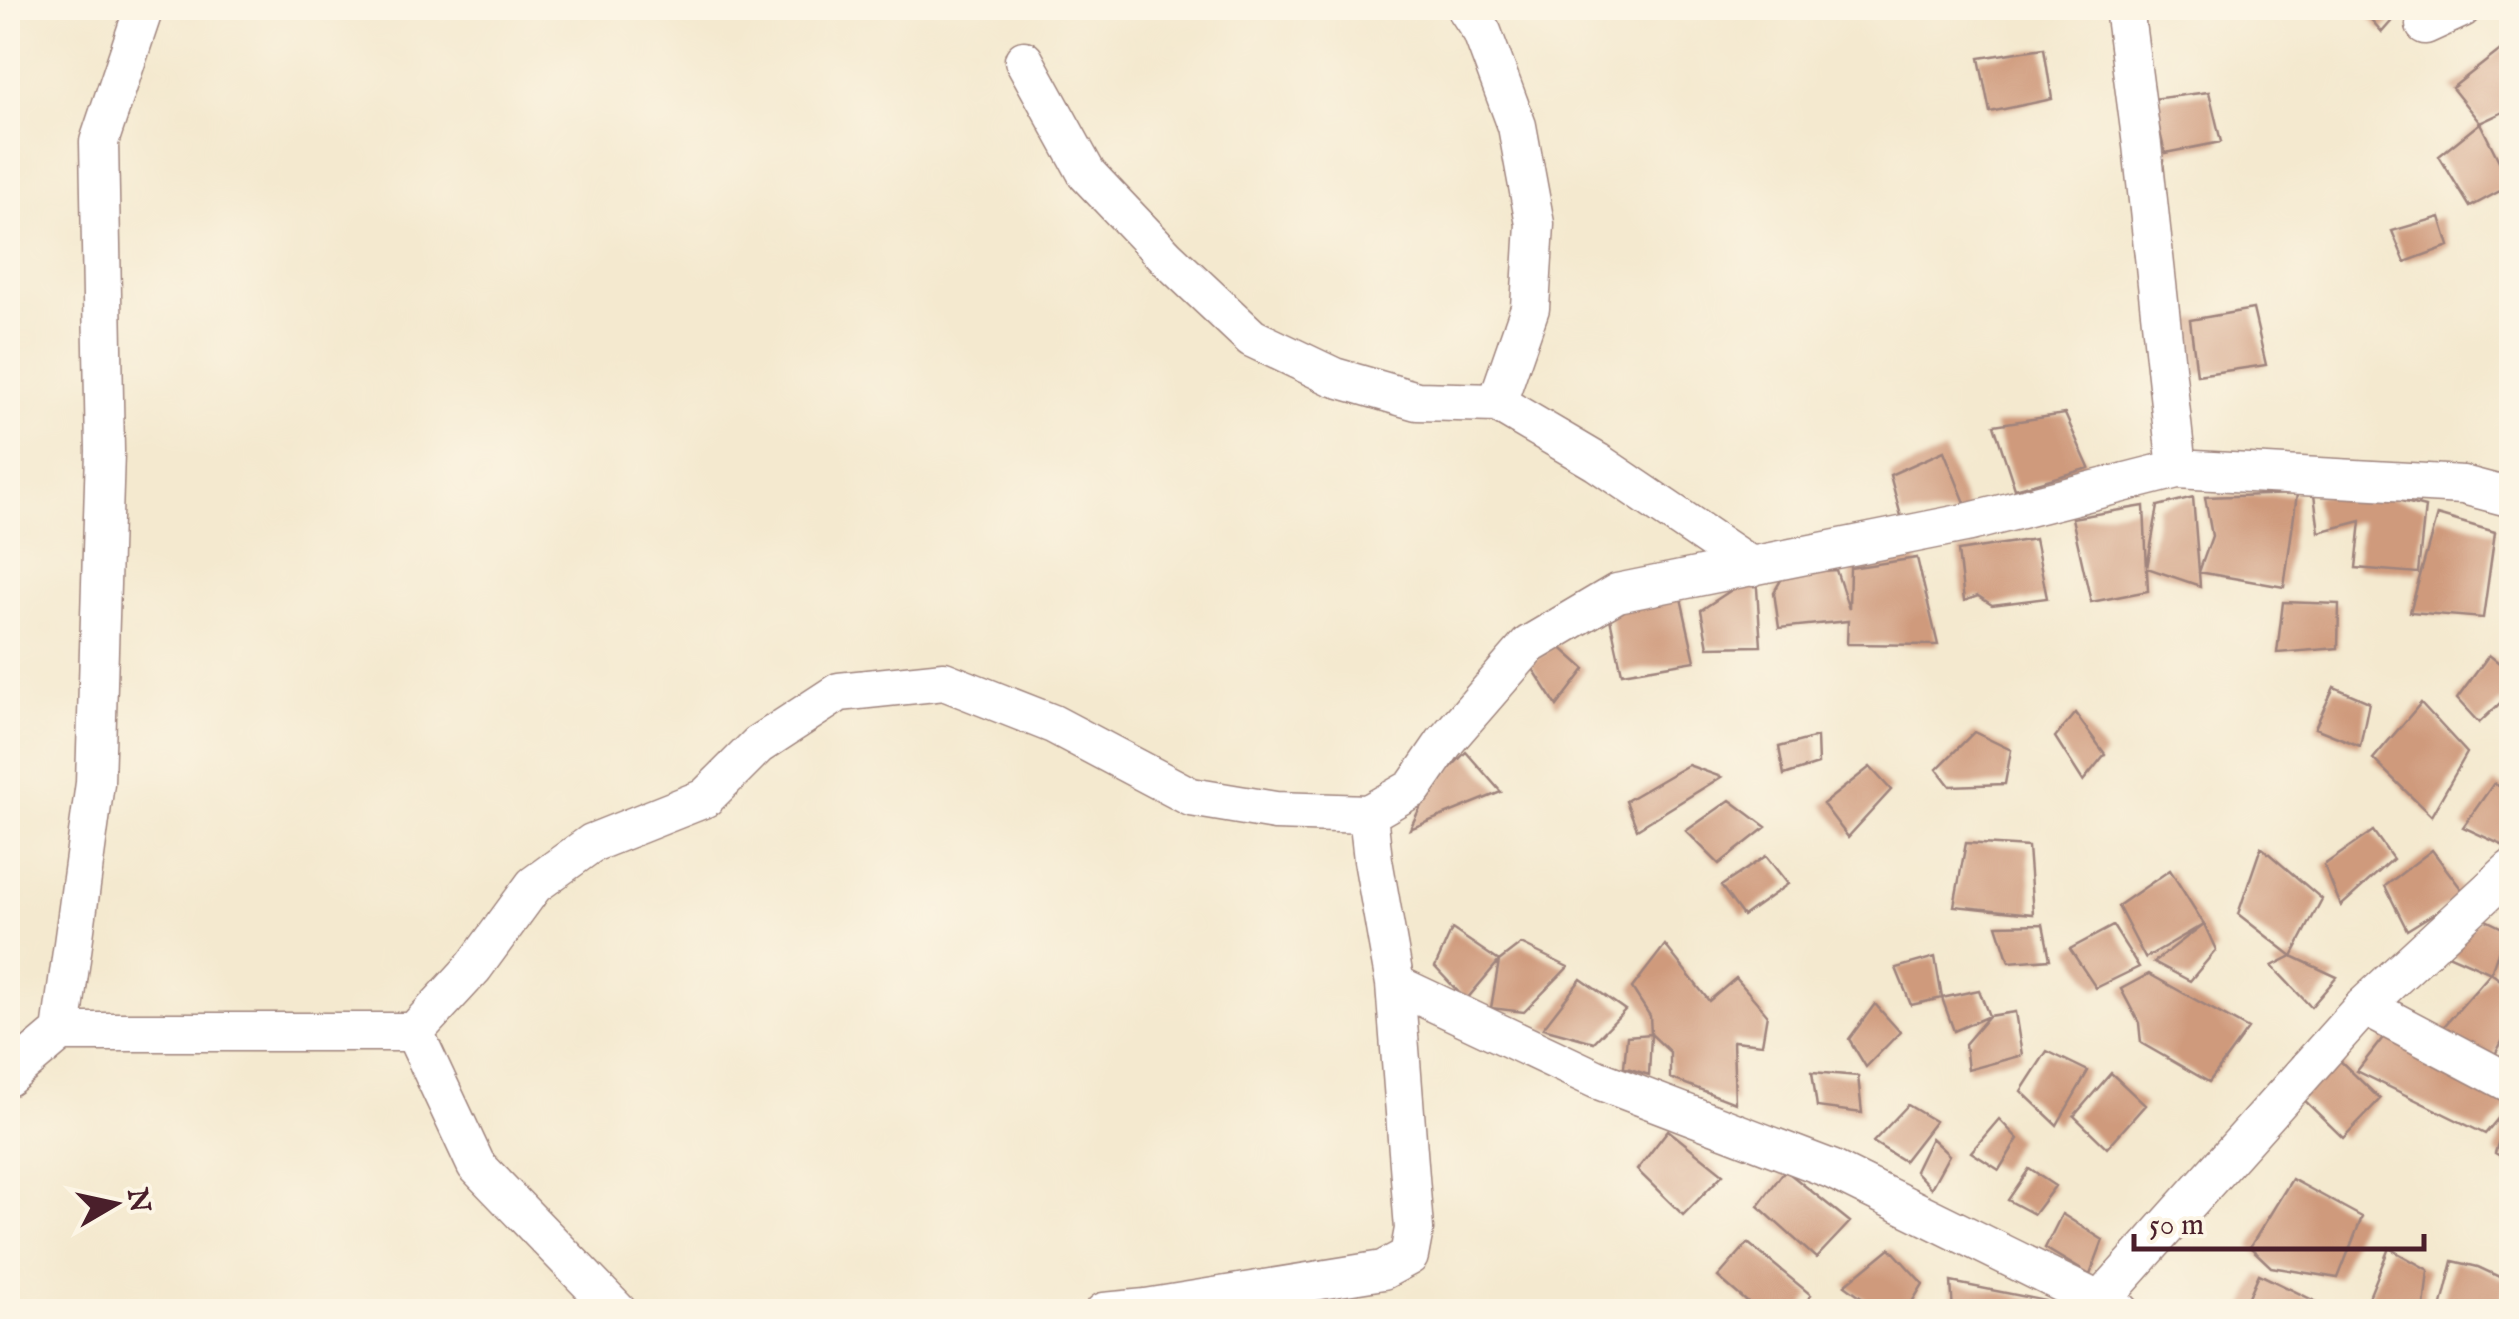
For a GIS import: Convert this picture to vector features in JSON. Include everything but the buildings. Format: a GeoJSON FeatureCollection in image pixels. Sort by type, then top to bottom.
{"type":"FeatureCollection","features":[{"type":"Feature","properties":{"kind":"street"},"geometry":{"type":"LineString","coordinates":[[61,1032],[95,784],[105,451],[99,142],[144,8]]}},
{"type":"Feature","properties":{"kind":"street"},"geometry":{"type":"LineString","coordinates":[[1466,8],[1482,32],[1517,126],[1535,224],[1530,308],[1498,403]]}},
{"type":"Feature","properties":{"kind":"street"},"geometry":{"type":"LineString","coordinates":[[2124,8],[2177,469]]}},
{"type":"Feature","properties":{"kind":"street"},"geometry":{"type":"LineString","coordinates":[[2425,25],[2462,8]]}},
{"type":"Feature","properties":{"kind":"street"},"geometry":{"type":"LineString","coordinates":[[1024,60],[1088,174],[1166,257],[1252,338],[1334,377],[1417,401],[1498,403],[1597,462],[1752,567]]}},
{"type":"Feature","properties":{"kind":"street"},"geometry":{"type":"LineString","coordinates":[[8,1077],[61,1032],[414,1032],[474,967],[534,885],[592,843],[705,798],[758,745],[839,692],[944,681],[1054,724],[1191,796],[1275,811],[1368,814],[1413,788],[1444,743],[1529,645],[1617,593],[2000,516],[2177,469],[2463,485],[2512,498]]}},
{"type":"Feature","properties":{"kind":"street"},"geometry":{"type":"LineString","coordinates":[[1104,1312],[1383,1270],[1409,1256],[1414,1228],[1395,984],[1368,814]]}},
{"type":"Feature","properties":{"kind":"street"},"geometry":{"type":"LineString","coordinates":[[1395,984],[1596,1078],[1831,1169],[2111,1306],[2364,1006],[2512,869]]}},
{"type":"Feature","properties":{"kind":"street"},"geometry":{"type":"LineString","coordinates":[[2364,1006],[2512,1084]]}},
{"type":"Feature","properties":{"kind":"street"},"geometry":{"type":"LineString","coordinates":[[414,1032],[476,1165],[618,1312]]}}]}
